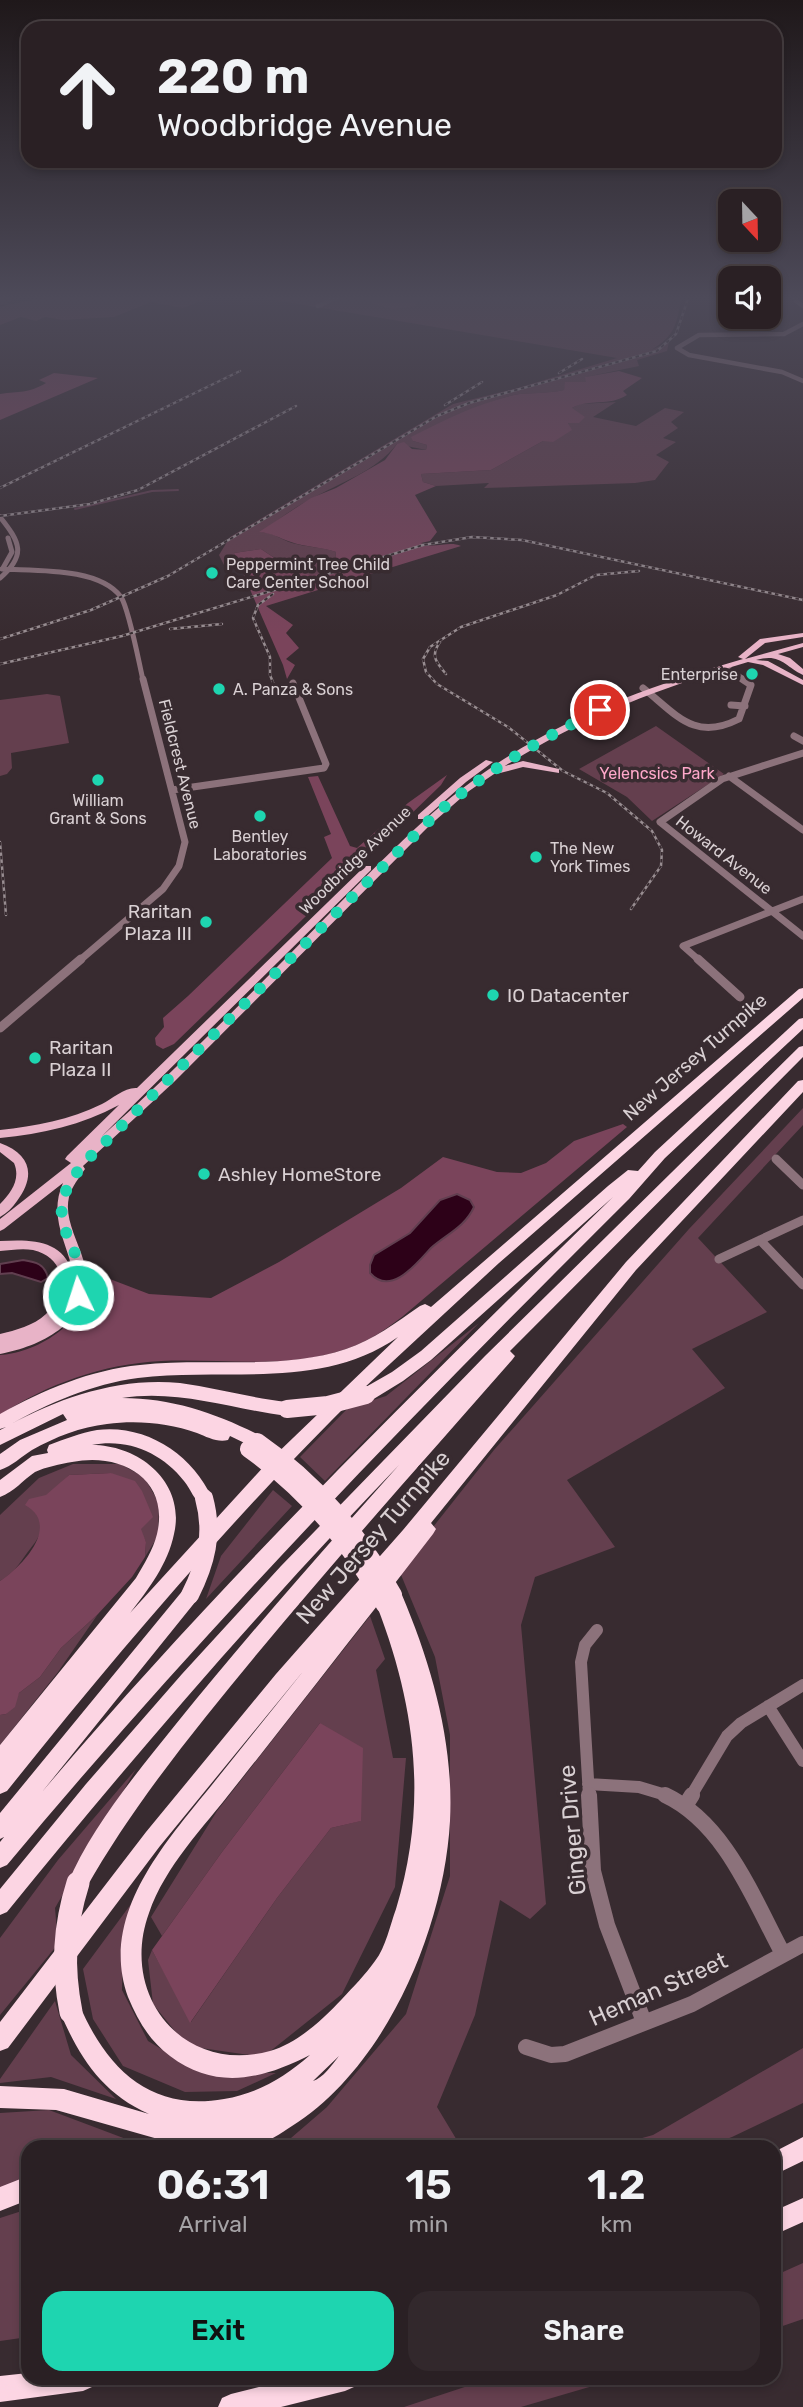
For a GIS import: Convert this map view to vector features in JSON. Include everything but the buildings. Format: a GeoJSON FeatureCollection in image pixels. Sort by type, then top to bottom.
{"type":"FeatureCollection","features":[{"type":"Feature","properties":{"kind":"highway","name":"New Jersey Turnpike"},"geometry":{"type":"LineString","coordinates":[[0,1784],[119,1640],[263,1479],[368,1375],[459,1291],[803,992]]}},
{"type":"Feature","properties":{"kind":"highway"},"geometry":{"type":"LineString","coordinates":[[0,1858],[98,1741],[263,1561],[624,1195],[660,1155],[803,1022]]}},
{"type":"Feature","properties":{"kind":"highway","name":"New Jersey Turnpike"},"geometry":{"type":"LineString","coordinates":[[0,1905],[113,1767],[279,1580],[539,1311],[803,1050]]}},
{"type":"Feature","properties":{"kind":"highway","name":"New Jersey Turnpike"},"geometry":{"type":"LineString","coordinates":[[0,2040],[153,1839],[257,1712],[442,1496],[631,1266],[803,1084]]}},
{"type":"Feature","properties":{"kind":"highway"},"geometry":{"type":"LineString","coordinates":[[0,1438],[66,1406],[111,1392],[135,1389],[178,1390],[287,1409],[328,1405],[366,1395],[402,1375],[422,1360],[581,1216],[660,1155]]}},
{"type":"Feature","properties":{"kind":"highway"},"geometry":{"type":"LineString","coordinates":[[0,1422],[64,1390],[137,1372],[276,1370],[339,1359],[377,1343],[439,1299],[459,1291]]}},
{"type":"Feature","properties":{"kind":"highway"},"geometry":{"type":"LineString","coordinates":[[389,1600],[416,1696],[425,1785],[422,1836],[413,1888],[399,1931],[373,1991],[356,2017],[316,2064],[272,2096],[234,2110],[190,2113],[160,2107],[134,2096],[111,2079],[94,2059],[71,2012],[63,1964],[64,1937],[69,1908],[78,1883],[122,1812],[206,1702],[336,1546],[520,1343],[539,1311]]}},
{"type":"Feature","properties":{"kind":"highway"},"geometry":{"type":"LineString","coordinates":[[0,1447],[27,1432],[79,1411],[130,1404],[183,1411],[221,1424],[253,1445],[327,1515],[358,1555],[408,1630],[428,1694],[440,1784],[439,1824],[430,1887],[419,1927],[403,1968],[352,2057],[307,2102],[264,2131],[242,2140]]}},
{"type":"Feature","properties":{"kind":"highway"},"geometry":{"type":"LineString","coordinates":[[0,1463],[55,1429],[81,1421],[130,1414],[157,1416],[253,1445]]}},
{"type":"Feature","properties":{"kind":"highway"},"geometry":{"type":"LineString","coordinates":[[0,1490],[58,1448],[78,1441],[121,1437],[140,1441],[173,1456],[196,1481],[204,1498],[211,1531],[208,1552],[190,1595],[0,1829]]}},
{"type":"Feature","properties":{"kind":"highway"},"geometry":{"type":"LineString","coordinates":[[0,1761],[143,1581],[160,1551],[169,1519],[166,1500],[148,1471],[116,1454],[81,1452],[30,1467]]}},
{"type":"Feature","properties":{"kind":"highway"},"geometry":{"type":"LineString","coordinates":[[380,1971],[329,2028],[303,2048],[254,2066],[229,2068],[204,2064],[182,2054],[164,2040],[149,2020],[139,1999],[132,1975],[131,1947],[135,1922],[143,1901],[172,1851],[428,1528],[442,1496]]}},
{"type":"Feature","properties":{"kind":"highway"},"geometry":{"type":"LineString","coordinates":[[0,2097],[61,2099],[172,2130],[221,2129],[250,2121],[301,2095],[361,2040]]}},
{"type":"Feature","properties":{"kind":"highway"},"geometry":{"type":"LineString","coordinates":[[781,2161],[803,2150]]}},
{"type":"Feature","properties":{"kind":"highway"},"geometry":{"type":"LineString","coordinates":[[0,2199],[21,2191]]}},
{"type":"Feature","properties":{"kind":"highway"},"geometry":{"type":"LineString","coordinates":[[781,2220],[803,2210]]}},
{"type":"Feature","properties":{"kind":"highway"},"geometry":{"type":"LineString","coordinates":[[0,2389],[30,2385]]}},
{"type":"Feature","properties":{"kind":"highway"},"geometry":{"type":"LineString","coordinates":[[231,2407],[319,2385]]}},
{"type":"Feature","properties":{"kind":"main road","name":"Woodbridge Avenue"},"geometry":{"type":"LineString","coordinates":[[0,1226],[54,1184],[125,1121],[436,814],[483,776],[564,728],[646,690],[728,668],[765,650],[803,637]]}},
{"type":"Feature","properties":{"kind":"main road","name":"Woodbridge Avenue"},"geometry":{"type":"LineString","coordinates":[[765,650],[803,647]]}},
{"type":"Feature","properties":{"kind":"main road"},"geometry":{"type":"LineString","coordinates":[[803,647],[798,660],[803,672]]}},
{"type":"Feature","properties":{"kind":"main road"},"geometry":{"type":"LineString","coordinates":[[765,650],[787,660],[803,672]]}},
{"type":"Feature","properties":{"kind":"main road"},"geometry":{"type":"LineString","coordinates":[[765,650],[803,683]]}},
{"type":"Feature","properties":{"kind":"main road","name":"Woodbridge Avenue"},"geometry":{"type":"LineString","coordinates":[[0,1214],[76,1155],[437,801],[463,780],[539,733],[574,715],[743,660]]}},
{"type":"Feature","properties":{"kind":"main road"},"geometry":{"type":"LineString","coordinates":[[743,660],[765,663],[803,683]]}},
{"type":"Feature","properties":{"kind":"main road"},"geometry":{"type":"LineString","coordinates":[[483,776],[523,764],[556,771]]}},
{"type":"Feature","properties":{"kind":"main road"},"geometry":{"type":"LineString","coordinates":[[0,1134],[54,1127],[92,1114],[130,1093],[174,1058]]}},
{"type":"Feature","properties":{"kind":"main road"},"geometry":{"type":"LineString","coordinates":[[0,1349],[23,1344],[45,1334],[64,1318],[74,1304],[80,1276],[62,1220],[63,1196],[75,1174],[125,1121]]}},
{"type":"Feature","properties":{"kind":"main road"},"geometry":{"type":"LineString","coordinates":[[0,1147],[16,1157],[23,1174],[17,1194],[0,1214]]}},
{"type":"Feature","properties":{"kind":"main road"},"geometry":{"type":"LineString","coordinates":[[0,1246],[30,1244],[48,1250],[64,1264],[69,1282],[64,1302],[47,1321],[25,1334],[0,1339]]}},
{"type":"Feature","properties":{"kind":"street"},"geometry":{"type":"LineString","coordinates":[[0,517],[14,534],[19,547],[18,556],[4,570]]}},
{"type":"Feature","properties":{"kind":"street"},"geometry":{"type":"LineString","coordinates":[[0,527],[13,549],[0,578]]}},
{"type":"Feature","properties":{"kind":"street","name":"Fieldcrest Avenue"},"geometry":{"type":"LineString","coordinates":[[0,1028],[156,895],[174,875],[185,842],[121,596],[107,585],[85,578],[4,570]]}},
{"type":"Feature","properties":{"kind":"street"},"geometry":{"type":"LineString","coordinates":[[646,690],[689,725],[704,730],[734,722],[741,716],[751,685],[728,668]]}},
{"type":"Feature","properties":{"kind":"street"},"geometry":{"type":"LineString","coordinates":[[172,789],[317,771],[325,767],[293,683]]}},
{"type":"Feature","properties":{"kind":"street"},"geometry":{"type":"LineString","coordinates":[[731,705],[744,706]]}},
{"type":"Feature","properties":{"kind":"street"},"geometry":{"type":"LineString","coordinates":[[794,736],[803,741]]}},
{"type":"Feature","properties":{"kind":"street"},"geometry":{"type":"LineString","coordinates":[[729,776],[803,752]]}},
{"type":"Feature","properties":{"kind":"street"},"geometry":{"type":"LineString","coordinates":[[729,776],[803,830]]}},
{"type":"Feature","properties":{"kind":"street","name":"Howard Avenue"},"geometry":{"type":"LineString","coordinates":[[729,776],[660,822],[803,936]]}},
{"type":"Feature","properties":{"kind":"street"},"geometry":{"type":"LineString","coordinates":[[740,997],[685,949],[685,944],[803,899]]}},
{"type":"Feature","properties":{"kind":"street"},"geometry":{"type":"LineString","coordinates":[[776,1159],[803,1185]]}},
{"type":"Feature","properties":{"kind":"street"},"geometry":{"type":"LineString","coordinates":[[719,1259],[803,1220]]}},
{"type":"Feature","properties":{"kind":"street"},"geometry":{"type":"LineString","coordinates":[[760,1240],[803,1285]]}},
{"type":"Feature","properties":{"kind":"street","name":"Ginger Drive"},"geometry":{"type":"LineString","coordinates":[[597,1630],[585,1645],[581,1662],[590,1839],[598,1898],[644,2022]]}},
{"type":"Feature","properties":{"kind":"street"},"geometry":{"type":"LineString","coordinates":[[685,1806],[727,1735],[741,1723],[803,1685]]}},
{"type":"Feature","properties":{"kind":"street"},"geometry":{"type":"LineString","coordinates":[[768,1706],[803,1761]]}},
{"type":"Feature","properties":{"kind":"street"},"geometry":{"type":"LineString","coordinates":[[588,1784],[650,1790],[685,1806],[714,1834],[783,1954]]}},
{"type":"Feature","properties":{"kind":"street","name":"Heman Street"},"geometry":{"type":"LineString","coordinates":[[526,2047],[551,2055],[565,2054],[692,2004],[803,1944]]}},
{"type":"Feature","properties":{"kind":"green space"},"geometry":{"type":"Polygon","coordinates":[[[446,408],[475,408],[413,441],[427,445],[426,450],[397,444],[368,469],[291,510],[261,532],[292,543],[336,552],[335,561],[361,562],[329,572],[308,574],[289,567],[261,549],[234,553],[239,566],[225,567],[219,555],[230,537],[446,408]]]}},
{"type":"Feature","properties":{"kind":"green space"},"geometry":{"type":"Polygon","coordinates":[[[572,408],[606,408],[593,417],[636,426],[664,408],[684,412],[671,422],[678,428],[663,438],[676,442],[656,455],[669,462],[655,480],[484,488],[489,483],[436,486],[423,482],[421,474],[491,470],[543,441],[571,430],[568,423],[572,408]]]}},
{"type":"Feature","properties":{"kind":"green space"},"geometry":{"type":"Polygon","coordinates":[[[47,694],[60,696],[69,743],[11,753],[12,768],[7,774],[0,776],[0,700],[47,694]]]}},
{"type":"Feature","properties":{"kind":"green space","name":"Yelencsics Park"},"geometry":{"type":"Polygon","coordinates":[[[656,726],[724,774],[652,821],[627,797],[579,769],[656,726]]]}},
{"type":"Feature","properties":{"kind":"green space"},"geometry":{"type":"Polygon","coordinates":[[[803,1108],[803,1125],[698,1238],[767,1312],[692,1349],[725,1388],[567,1480],[615,1547],[535,1577],[521,1625],[546,1904],[530,1919],[500,1900],[475,2015],[437,2107],[457,2140],[286,2140],[327,2107],[406,2014],[450,1876],[450,1735],[435,1657],[399,1570],[494,1450],[689,1229],[803,1108]]]}},
{"type":"Feature","properties":{"kind":"green space"},"geometry":{"type":"Polygon","coordinates":[[[479,1323],[325,1481],[300,1457],[348,1408],[386,1396],[479,1323]]]}},
{"type":"Feature","properties":{"kind":"green space"},"geometry":{"type":"Polygon","coordinates":[[[73,1464],[120,1464],[144,1477],[159,1503],[158,1536],[145,1557],[146,1542],[111,1473],[69,1475],[33,1510],[40,1522],[40,1533],[15,1569],[0,1581],[0,1515],[39,1478],[73,1464]]]}},
{"type":"Feature","properties":{"kind":"green space"},"geometry":{"type":"Polygon","coordinates":[[[273,1490],[292,1506],[206,1599],[221,1556],[273,1490]]]}},
{"type":"Feature","properties":{"kind":"green space"},"geometry":{"type":"Polygon","coordinates":[[[98,1614],[58,1672],[0,1745],[0,1715],[6,1714],[19,1693],[40,1677],[61,1648],[98,1614]]]}},
{"type":"Feature","properties":{"kind":"green space"},"geometry":{"type":"Polygon","coordinates":[[[370,1616],[385,1659],[376,1670],[393,1758],[406,1758],[395,1887],[342,1994],[263,2057],[187,2046],[153,2004],[148,1960],[152,1950],[191,2022],[277,1898],[331,1828],[360,1821],[320,1723],[162,1936],[151,1917],[217,1811],[370,1616]]]}},
{"type":"Feature","properties":{"kind":"green space"},"geometry":{"type":"Polygon","coordinates":[[[136,1769],[55,1908],[58,1944],[0,2015],[0,1938],[58,1860],[136,1769]]]}},
{"type":"Feature","properties":{"kind":"green space"},"geometry":{"type":"Polygon","coordinates":[[[134,1900],[123,1936],[122,1990],[148,2041],[201,2073],[276,2073],[237,2091],[185,2092],[123,2066],[93,2019],[83,1969],[134,1900]]]}},
{"type":"Feature","properties":{"kind":"green space"},"geometry":{"type":"Polygon","coordinates":[[[55,2001],[71,2055],[116,2099],[51,2077],[0,2083],[0,2079],[55,2001]]]}},
{"type":"Feature","properties":{"kind":"green space"},"geometry":{"type":"Polygon","coordinates":[[[803,2048],[803,2103],[724,2140],[635,2140],[653,2135],[803,2048]]]}},
{"type":"Feature","properties":{"kind":"green space"},"geometry":{"type":"Polygon","coordinates":[[[49,2110],[129,2140],[21,2140],[21,2183],[0,2191],[0,2113],[49,2110]]]}},
{"type":"Feature","properties":{"kind":"green space"},"geometry":{"type":"Polygon","coordinates":[[[21,2211],[21,2338],[0,2341],[0,2218],[21,2211]]]}},
{"type":"Feature","properties":{"kind":"green space"},"geometry":{"type":"Polygon","coordinates":[[[803,2263],[803,2319],[781,2327],[781,2273],[803,2263]]]}},
{"type":"Feature","properties":{"kind":"green space"},"geometry":{"type":"Polygon","coordinates":[[[471,2385],[596,2385],[521,2407],[404,2407],[471,2385]]]}},
{"type":"Feature","properties":{"kind":"shaded area"},"geometry":{"type":"Polygon","coordinates":[[[0,408],[27,408],[0,420],[0,408]]]}},
{"type":"Feature","properties":{"kind":"shaded area"},"geometry":{"type":"Polygon","coordinates":[[[472,408],[572,408],[585,417],[579,423],[568,423],[572,430],[553,442],[543,441],[491,470],[421,474],[423,482],[436,486],[415,495],[437,532],[430,541],[421,543],[431,546],[461,546],[266,606],[293,625],[286,633],[299,648],[286,659],[295,665],[287,679],[234,553],[261,549],[288,567],[306,574],[326,572],[357,563],[335,562],[336,552],[296,544],[259,532],[311,498],[336,488],[385,460],[397,444],[404,442],[412,449],[426,450],[427,445],[413,441],[411,437],[472,408]]]}},
{"type":"Feature","properties":{"kind":"shaded area"},"geometry":{"type":"Polygon","coordinates":[[[447,775],[441,785],[174,1044],[163,1049],[156,1045],[155,1038],[164,1027],[163,1018],[332,858],[324,837],[331,834],[308,777],[318,776],[350,846],[357,848],[408,803],[447,775]]]}},
{"type":"Feature","properties":{"kind":"shaded area"},"geometry":{"type":"Polygon","coordinates":[[[623,1124],[627,1127],[402,1317],[371,1338],[346,1349],[294,1360],[161,1361],[118,1366],[56,1385],[0,1415],[0,1355],[32,1347],[62,1329],[83,1303],[88,1288],[89,1271],[149,1294],[211,1298],[279,1262],[401,1188],[443,1157],[497,1172],[521,1173],[546,1163],[574,1141],[623,1124]]]}},
{"type":"Feature","properties":{"kind":"shaded area"},"geometry":{"type":"Polygon","coordinates":[[[457,1194],[470,1200],[474,1207],[461,1225],[395,1280],[378,1279],[370,1273],[374,1255],[410,1233],[440,1200],[457,1194]]]}},
{"type":"Feature","properties":{"kind":"shaded area"},"geometry":{"type":"Polygon","coordinates":[[[23,1260],[39,1265],[48,1278],[41,1282],[12,1273],[0,1274],[0,1264],[23,1260]]]}},
{"type":"Feature","properties":{"kind":"shaded area"},"geometry":{"type":"Polygon","coordinates":[[[111,1473],[135,1481],[153,1517],[141,1529],[146,1542],[145,1557],[132,1577],[98,1614],[61,1648],[40,1677],[19,1693],[15,1707],[0,1715],[0,1581],[27,1556],[39,1535],[40,1524],[35,1514],[25,1505],[29,1499],[46,1495],[69,1475],[111,1473]]]}},
{"type":"Feature","properties":{"kind":"shaded area"},"geometry":{"type":"Polygon","coordinates":[[[320,1723],[363,1748],[361,1821],[331,1828],[277,1898],[190,2023],[152,1950],[320,1723]]]}},
{"type":"Feature","properties":{"kind":"waterway"},"geometry":{"type":"LineString","coordinates":[[75,509],[152,491],[178,490]]}},
{"type":"Feature","properties":{"kind":"railway"},"geometry":{"type":"LineString","coordinates":[[0,488],[163,408]]}},
{"type":"Feature","properties":{"kind":"railway"},"geometry":{"type":"LineString","coordinates":[[0,516],[90,504],[138,490],[292,408]]}},
{"type":"Feature","properties":{"kind":"railway"},"geometry":{"type":"LineString","coordinates":[[0,639],[91,610],[168,576],[437,416],[456,408]]}},
{"type":"Feature","properties":{"kind":"railway"},"geometry":{"type":"LineString","coordinates":[[0,664],[122,636],[423,545],[472,537],[522,540],[803,600]]}},
{"type":"Feature","properties":{"kind":"railway"},"geometry":{"type":"LineString","coordinates":[[631,909],[661,866],[662,850],[652,831],[607,793],[563,771],[508,727],[437,684],[426,672],[423,659],[430,647],[461,627],[557,595],[596,575],[639,571]]}},
{"type":"Feature","properties":{"kind":"railway"},"geometry":{"type":"LineString","coordinates":[[273,594],[258,605],[253,618],[270,657],[270,675],[277,692]]}},
{"type":"Feature","properties":{"kind":"railway"},"geometry":{"type":"LineString","coordinates":[[170,629],[222,624]]}},
{"type":"Feature","properties":{"kind":"railway"},"geometry":{"type":"LineString","coordinates":[[440,642],[435,655],[446,674]]}},
{"type":"Feature","properties":{"kind":"railway"},"geometry":{"type":"LineString","coordinates":[[0,842],[6,915]]}},
{"type":"Feature","properties":{"kind":"place","name":"Peppermint Tree Child Care Center School"},"geometry":{"type":"Point","coordinates":[212,573]}},
{"type":"Feature","properties":{"kind":"place","name":"Enterprise"},"geometry":{"type":"Point","coordinates":[752,674]}},
{"type":"Feature","properties":{"kind":"place","name":"A. Panza & Sons"},"geometry":{"type":"Point","coordinates":[219,689]}},
{"type":"Feature","properties":{"kind":"place","name":"William Grant & Sons"},"geometry":{"type":"Point","coordinates":[98,780]}},
{"type":"Feature","properties":{"kind":"place","name":"Bentley Laboratories"},"geometry":{"type":"Point","coordinates":[260,816]}},
{"type":"Feature","properties":{"kind":"place","name":"The New York Times"},"geometry":{"type":"Point","coordinates":[536,857]}},
{"type":"Feature","properties":{"kind":"place","name":"Raritan Plaza III"},"geometry":{"type":"Point","coordinates":[206,922]}},
{"type":"Feature","properties":{"kind":"place","name":"IO Datacenter"},"geometry":{"type":"Point","coordinates":[493,995]}},
{"type":"Feature","properties":{"kind":"place","name":"Raritan Plaza II"},"geometry":{"type":"Point","coordinates":[35,1058]}},
{"type":"Feature","properties":{"kind":"place","name":"Ashley HomeStore"},"geometry":{"type":"Point","coordinates":[204,1174]}},
{"type":"Feature","properties":{"kind":"route"},"geometry":{"type":"LineString","coordinates":[[78,1295],[80,1276],[66,1236],[61,1206],[66,1187],[86,1161],[436,814],[489,772],[531,746],[600,710]]}}]}
